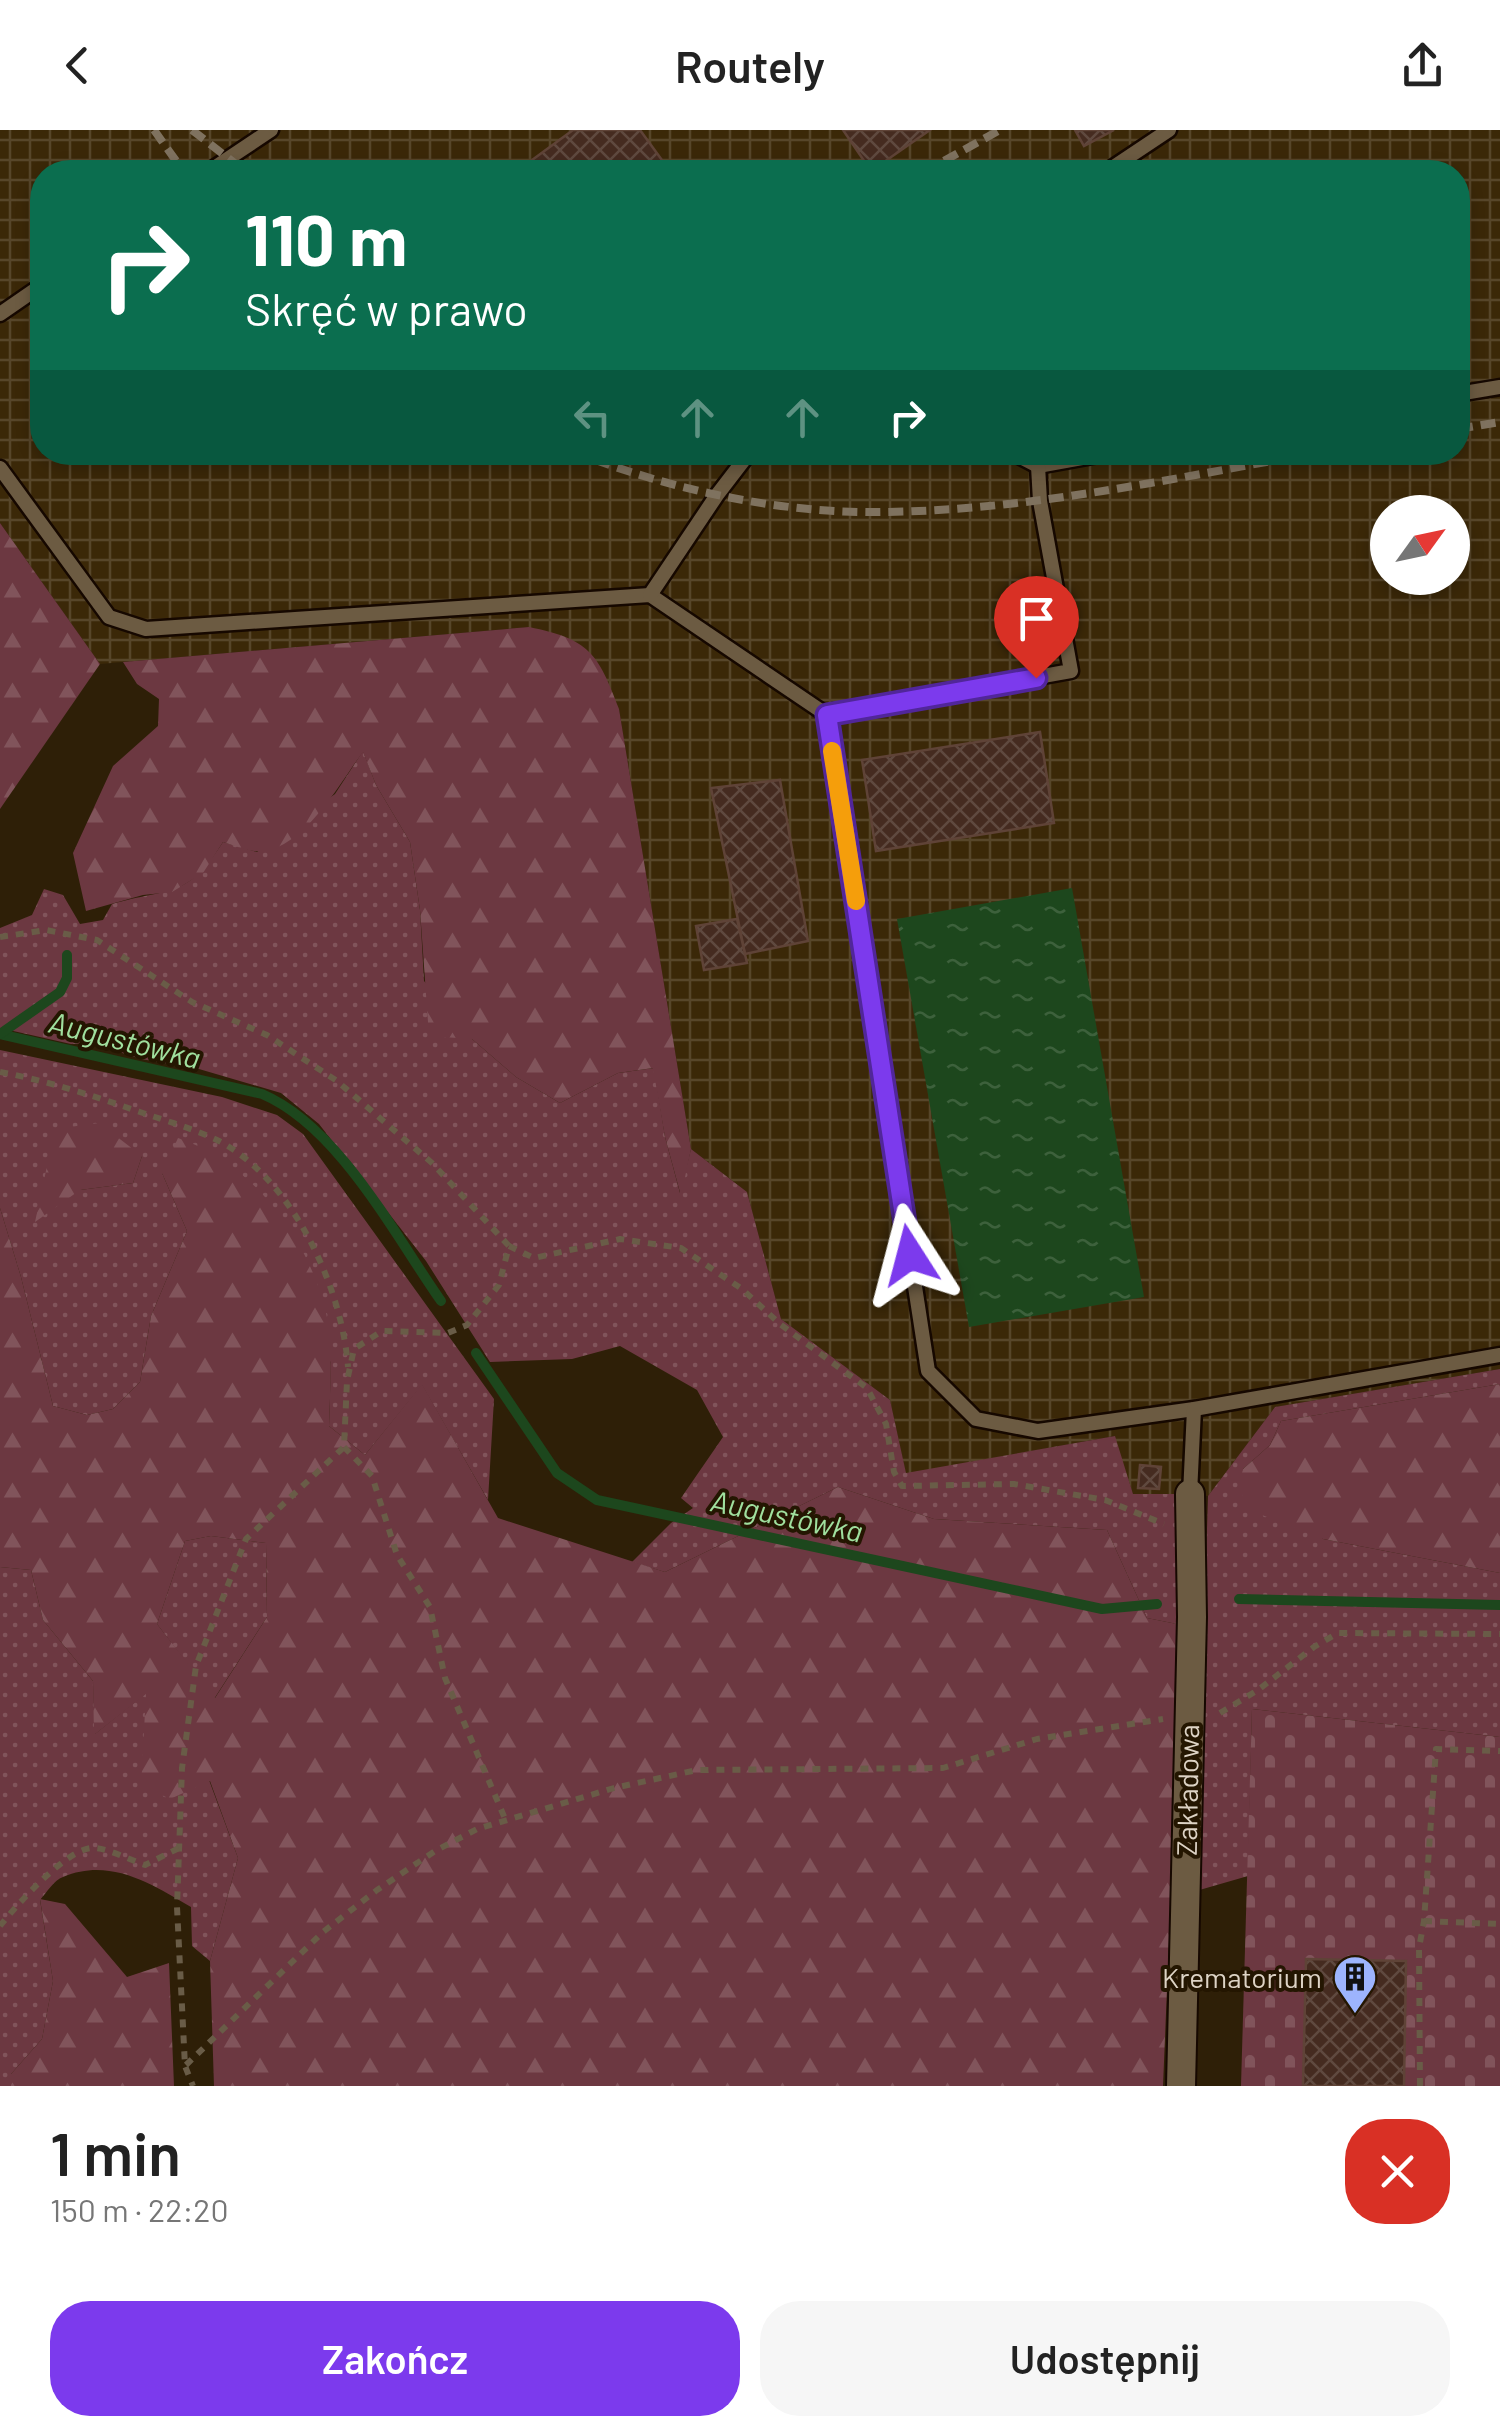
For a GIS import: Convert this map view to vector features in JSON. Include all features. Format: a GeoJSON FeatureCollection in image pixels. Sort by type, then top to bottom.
{"type":"FeatureCollection","features":[{"type":"Feature","properties":{"kind":"street","name":"Zakładowa"},"geometry":{"type":"LineString","coordinates":[[1181,2086],[1190,1494]]}},
{"type":"Feature","properties":{"kind":"lane"},"geometry":{"type":"LineString","coordinates":[[228,160],[271,130]]}},
{"type":"Feature","properties":{"kind":"lane"},"geometry":{"type":"LineString","coordinates":[[1124,160],[1169,130]]}},
{"type":"Feature","properties":{"kind":"lane"},"geometry":{"type":"LineString","coordinates":[[0,314],[30,293]]}},
{"type":"Feature","properties":{"kind":"lane"},"geometry":{"type":"LineString","coordinates":[[1470,392],[1500,387]]}},
{"type":"Feature","properties":{"kind":"lane"},"geometry":{"type":"LineString","coordinates":[[650,596],[740,465]]}},
{"type":"Feature","properties":{"kind":"lane"},"geometry":{"type":"LineString","coordinates":[[0,468],[109,617],[146,630],[650,596],[827,715],[1071,671],[1040,501],[1038,466],[1044,465]]}},
{"type":"Feature","properties":{"kind":"lane"},"geometry":{"type":"LineString","coordinates":[[827,715],[928,1371],[976,1420],[1038,1431],[1194,1409],[1500,1355]]}},
{"type":"Feature","properties":{"kind":"lane"},"geometry":{"type":"LineString","coordinates":[[1190,1494],[1194,1409]]}},
{"type":"Feature","properties":{"kind":"path"},"geometry":{"type":"LineString","coordinates":[[0,937],[46,930],[96,940],[192,1002],[267,1035],[337,1081],[432,1163],[509,1246],[534,1258],[620,1239],[680,1248],[742,1289],[780,1324],[867,1388],[886,1424],[894,1472],[902,1486],[1014,1484],[1105,1500],[1144,1514],[1190,1538]]}},
{"type":"Feature","properties":{"kind":"path"},"geometry":{"type":"LineString","coordinates":[[0,1072],[57,1084],[220,1141],[267,1179],[314,1244],[327,1272],[340,1318],[348,1373]]}},
{"type":"Feature","properties":{"kind":"path"},"geometry":{"type":"LineString","coordinates":[[192,2086],[185,2066],[177,1907],[182,1768],[196,1666],[246,1540],[344,1447],[348,1373],[354,1349],[382,1331],[448,1333],[467,1325],[499,1285],[509,1246]]}},
{"type":"Feature","properties":{"kind":"path"},"geometry":{"type":"LineString","coordinates":[[344,1447],[372,1476],[397,1555],[430,1607],[445,1678],[506,1821]]}},
{"type":"Feature","properties":{"kind":"path"},"geometry":{"type":"LineString","coordinates":[[185,2066],[323,1932],[377,1890],[477,1829],[614,1788],[697,1770],[943,1768],[1068,1732],[1218,1714],[1338,1633],[1500,1634]]}},
{"type":"Feature","properties":{"kind":"path"},"geometry":{"type":"LineString","coordinates":[[1420,2086],[1419,1948],[1436,1749],[1500,1751]]}},
{"type":"Feature","properties":{"kind":"path"},"geometry":{"type":"LineString","coordinates":[[0,1926],[23,1897],[74,1855],[92,1848],[145,1865],[179,1848]]}},
{"type":"Feature","properties":{"kind":"path"},"geometry":{"type":"LineString","coordinates":[[1424,1921],[1500,1924]]}},
{"type":"Feature","properties":{"kind":"shaded area"},"geometry":{"type":"Polygon","coordinates":[[[0,130],[1500,130],[1500,1369],[1275,1407],[1208,1496],[1133,1494],[1114,1436],[906,1474],[890,1400],[781,1319],[747,1192],[691,1149],[619,709],[529,627],[100,664],[0,523],[0,130]]]}},
{"type":"Feature","properties":{"kind":"green space"},"geometry":{"type":"Polygon","coordinates":[[[0,523],[100,664],[0,809],[0,523]]]}},
{"type":"Feature","properties":{"kind":"green space"},"geometry":{"type":"Polygon","coordinates":[[[529,627],[565,637],[589,651],[605,674],[619,709],[691,1149],[681,1196],[665,1137],[653,1068],[618,1073],[560,1103],[516,1077],[472,1039],[429,1036],[420,910],[410,842],[376,785],[363,752],[318,815],[288,842],[254,851],[223,842],[203,873],[172,892],[143,895],[86,911],[73,853],[113,766],[158,726],[159,699],[137,684],[123,662],[529,627]]]}},
{"type":"Feature","properties":{"kind":"green space"},"geometry":{"type":"Polygon","coordinates":[[[363,751],[376,785],[410,842],[420,910],[424,981],[472,1039],[516,1077],[560,1103],[618,1073],[654,1068],[665,1137],[680,1193],[691,1149],[747,1192],[781,1319],[890,1400],[906,1473],[1115,1436],[1133,1494],[1174,1494],[1182,1625],[1147,1618],[1107,1530],[934,1519],[838,1487],[665,1572],[632,1562],[671,1523],[693,1508],[681,1498],[723,1437],[697,1390],[620,1346],[572,1359],[490,1362],[426,1261],[319,1124],[281,1093],[91,1043],[71,1044],[0,1028],[0,928],[32,915],[44,889],[63,895],[80,924],[103,920],[112,904],[187,883],[223,842],[257,852],[335,794],[363,751]]]}},
{"type":"Feature","properties":{"kind":"green space"},"geometry":{"type":"Polygon","coordinates":[[[0,1050],[222,1097],[277,1115],[303,1134],[494,1399],[488,1500],[422,1385],[365,1455],[329,1426],[331,1362],[162,1173],[187,1231],[151,1316],[140,1382],[113,1409],[87,1415],[53,1406],[0,1208],[0,1050]],[[142,1156],[80,1190],[133,1183],[142,1156]]]}},
{"type":"Feature","properties":{"kind":"green space"},"geometry":{"type":"Polygon","coordinates":[[[99,1123],[142,1156],[133,1183],[80,1190],[35,1222],[55,1129],[99,1123]]]}},
{"type":"Feature","properties":{"kind":"green space"},"geometry":{"type":"Polygon","coordinates":[[[178,1138],[204,1149],[250,1181],[287,1225],[323,1301],[331,1363],[329,1426],[365,1455],[422,1384],[498,1518],[665,1572],[838,1487],[934,1519],[1107,1530],[1147,1618],[1182,1625],[1163,2086],[214,2086],[210,1961],[238,1858],[210,1781],[170,1799],[141,1785],[146,1694],[94,1735],[93,1681],[43,1620],[31,1570],[0,1567],[0,1208],[53,1406],[87,1415],[113,1409],[140,1382],[151,1316],[187,1231],[162,1173],[178,1138]],[[211,1536],[185,1541],[157,1624],[215,1698],[267,1617],[266,1543],[211,1536]]]}},
{"type":"Feature","properties":{"kind":"green space"},"geometry":{"type":"Polygon","coordinates":[[[1500,1369],[1500,1384],[1281,1421],[1270,1445],[1243,1469],[1323,1539],[1500,1573],[1500,1737],[1252,1709],[1248,1876],[1196,1891],[1208,1496],[1275,1407],[1500,1369]]]}},
{"type":"Feature","properties":{"kind":"green space"},"geometry":{"type":"Polygon","coordinates":[[[1500,1384],[1500,1573],[1323,1539],[1257,1513],[1245,1502],[1239,1486],[1243,1469],[1270,1445],[1281,1421],[1500,1384]]]}},
{"type":"Feature","properties":{"kind":"green space"},"geometry":{"type":"Polygon","coordinates":[[[211,1536],[266,1543],[267,1617],[214,1699],[157,1624],[185,1541],[211,1536]]]}},
{"type":"Feature","properties":{"kind":"green space"},"geometry":{"type":"Polygon","coordinates":[[[0,1567],[31,1570],[43,1620],[93,1681],[95,1734],[146,1693],[209,1780],[238,1858],[210,1961],[192,1946],[191,1907],[146,1882],[97,1870],[63,1877],[54,1883],[40,1900],[53,1981],[42,2039],[11,2074],[11,2086],[0,2086],[0,1567]]]}},
{"type":"Feature","properties":{"kind":"green space"},"geometry":{"type":"Polygon","coordinates":[[[1252,1709],[1500,1737],[1500,2086],[1241,2086],[1252,1709]]]}},
{"type":"Feature","properties":{"kind":"green space"},"geometry":{"type":"Polygon","coordinates":[[[40,1899],[65,1904],[127,1977],[169,1963],[174,2086],[11,2086],[11,2074],[42,2039],[53,1981],[40,1899]]]}},
{"type":"Feature","properties":{"kind":"water"},"geometry":{"type":"Polygon","coordinates":[[[1072,888],[1144,1297],[969,1327],[897,919],[1072,888]]]}},
{"type":"Feature","properties":{"kind":"building"},"geometry":{"type":"Polygon","coordinates":[[[573,130],[640,130],[662,160],[532,160],[573,130]]]}},
{"type":"Feature","properties":{"kind":"building"},"geometry":{"type":"Polygon","coordinates":[[[843,130],[930,130],[887,160],[863,160],[843,130]]]}},
{"type":"Feature","properties":{"kind":"building"},"geometry":{"type":"Polygon","coordinates":[[[1075,130],[1114,130],[1084,146],[1075,130]]]}},
{"type":"Feature","properties":{"kind":"building"},"geometry":{"type":"Polygon","coordinates":[[[1040,732],[1054,823],[876,851],[862,760],[1040,732]]]}},
{"type":"Feature","properties":{"kind":"building"},"geometry":{"type":"Polygon","coordinates":[[[780,780],[808,941],[745,954],[711,788],[780,780]]]}},
{"type":"Feature","properties":{"kind":"building"},"geometry":{"type":"Polygon","coordinates":[[[737,919],[747,963],[704,970],[696,926],[737,919]]]}},
{"type":"Feature","properties":{"kind":"building"},"geometry":{"type":"Polygon","coordinates":[[[1140,1465],[1161,1467],[1159,1489],[1138,1488],[1140,1465]]]}},
{"type":"Feature","properties":{"kind":"building","name":"Krematorium"},"geometry":{"type":"Polygon","coordinates":[[[1306,1959],[1406,1961],[1404,2086],[1303,2086],[1306,1959]]]}},
{"type":"Feature","properties":{"kind":"waterway"},"geometry":{"type":"LineString","coordinates":[[0,1034],[60,992],[67,978],[67,955]]}},
{"type":"Feature","properties":{"kind":"waterway","name":"Augustówka"},"geometry":{"type":"LineString","coordinates":[[0,1034],[262,1094],[290,1109],[340,1156],[441,1301]]}},
{"type":"Feature","properties":{"kind":"waterway","name":"Augustówka"},"geometry":{"type":"LineString","coordinates":[[476,1353],[557,1473],[597,1500],[1102,1609],[1157,1604]]}},
{"type":"Feature","properties":{"kind":"waterway","name":"Augustówka"},"geometry":{"type":"LineString","coordinates":[[1239,1599],[1500,1605]]}},
{"type":"Feature","properties":{"kind":"railway"},"geometry":{"type":"LineString","coordinates":[[154,130],[175,160]]}},
{"type":"Feature","properties":{"kind":"railway"},"geometry":{"type":"LineString","coordinates":[[192,130],[231,160]]}},
{"type":"Feature","properties":{"kind":"railway"},"geometry":{"type":"LineString","coordinates":[[946,160],[1000,130]]}},
{"type":"Feature","properties":{"kind":"railway"},"geometry":{"type":"LineString","coordinates":[[1470,427],[1500,422]]}},
{"type":"Feature","properties":{"kind":"railway"},"geometry":{"type":"LineString","coordinates":[[608,465],[727,497],[846,512],[941,510],[1051,499],[1249,465]]}},
{"type":"Feature","properties":{"kind":"slow traffic"},"geometry":{"type":"LineString","coordinates":[[832,751],[856,901]]}},
{"type":"Feature","properties":{"kind":"place","name":"Krematorium"},"geometry":{"type":"Point","coordinates":[1355,2015]}},
{"type":"Feature","properties":{"kind":"route"},"geometry":{"type":"LineString","coordinates":[[910,1255],[827,715],[1036,678]]}}]}
